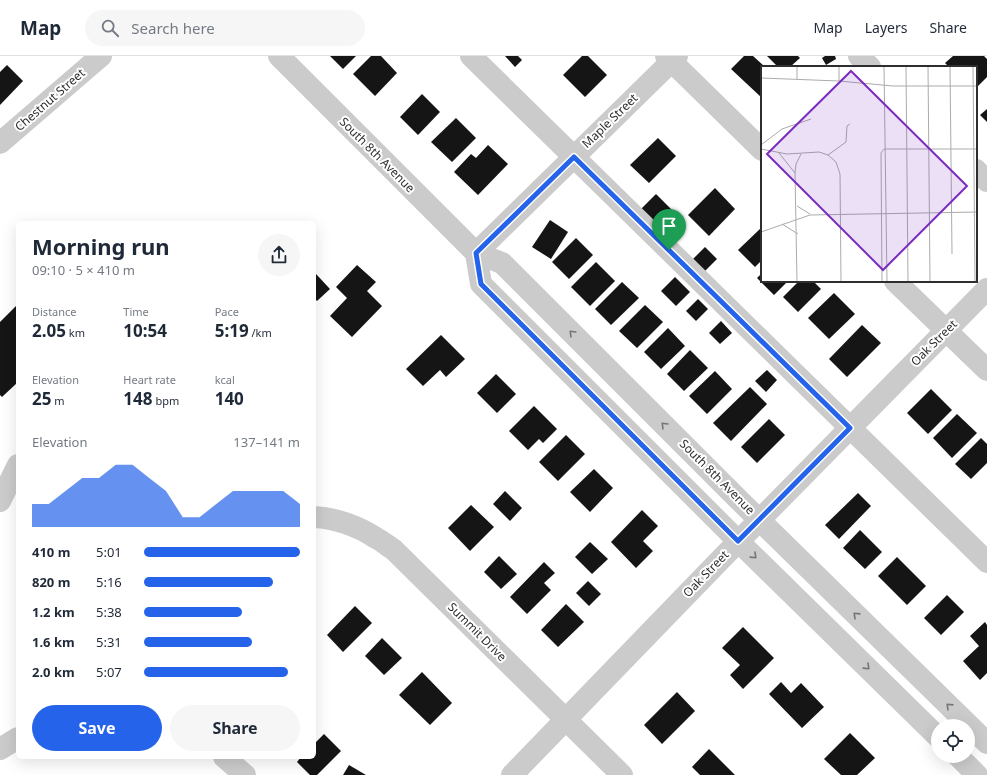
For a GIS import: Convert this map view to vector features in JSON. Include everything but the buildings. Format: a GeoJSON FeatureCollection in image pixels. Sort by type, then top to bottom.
{"type":"FeatureCollection","features":[{"type":"Feature","properties":{"kind":"street","name":"Chestnut Street"},"geometry":{"type":"LineString","coordinates":[[0,143],[101,56]]}},
{"type":"Feature","properties":{"kind":"street","name":"South 8th Avenue"},"geometry":{"type":"LineString","coordinates":[[279,56],[476,253],[502,263],[759,520],[987,743]]}},
{"type":"Feature","properties":{"kind":"street"},"geometry":{"type":"LineString","coordinates":[[472,56],[987,562]]}},
{"type":"Feature","properties":{"kind":"street"},"geometry":{"type":"LineString","coordinates":[[859,56],[869,66]]}},
{"type":"Feature","properties":{"kind":"street","name":"Maple Street"},"geometry":{"type":"LineString","coordinates":[[476,253],[574,157],[671,58]]}},
{"type":"Feature","properties":{"kind":"street"},"geometry":{"type":"LineString","coordinates":[[671,58],[761,149]]}},
{"type":"Feature","properties":{"kind":"street"},"geometry":{"type":"LineString","coordinates":[[977,171],[987,181]]}},
{"type":"Feature","properties":{"kind":"street"},"geometry":{"type":"LineString","coordinates":[[476,253],[481,284],[738,541],[931,730]]}},
{"type":"Feature","properties":{"kind":"street"},"geometry":{"type":"LineString","coordinates":[[896,282],[987,370]]}},
{"type":"Feature","properties":{"kind":"street","name":"Oak Street"},"geometry":{"type":"LineString","coordinates":[[512,775],[738,541],[987,289]]}},
{"type":"Feature","properties":{"kind":"street"},"geometry":{"type":"LineString","coordinates":[[0,501],[16,469]]}},
{"type":"Feature","properties":{"kind":"street","name":"Summit Drive"},"geometry":{"type":"LineString","coordinates":[[316,516],[326,517],[354,526],[375,537],[394,550],[622,775]]}},
{"type":"Feature","properties":{"kind":"street"},"geometry":{"type":"LineString","coordinates":[[0,749],[16,739]]}},
{"type":"Feature","properties":{"kind":"street"},"geometry":{"type":"LineString","coordinates":[[226,759],[245,775]]}},
{"type":"Feature","properties":{"kind":"street"},"geometry":{"type":"LineString","coordinates":[[965,763],[977,775]]}},
{"type":"Feature","properties":{"kind":"route"},"geometry":{"type":"LineString","coordinates":[[574,157],[669,250],[850,428],[738,541],[481,284],[476,253],[574,157]]}}]}
